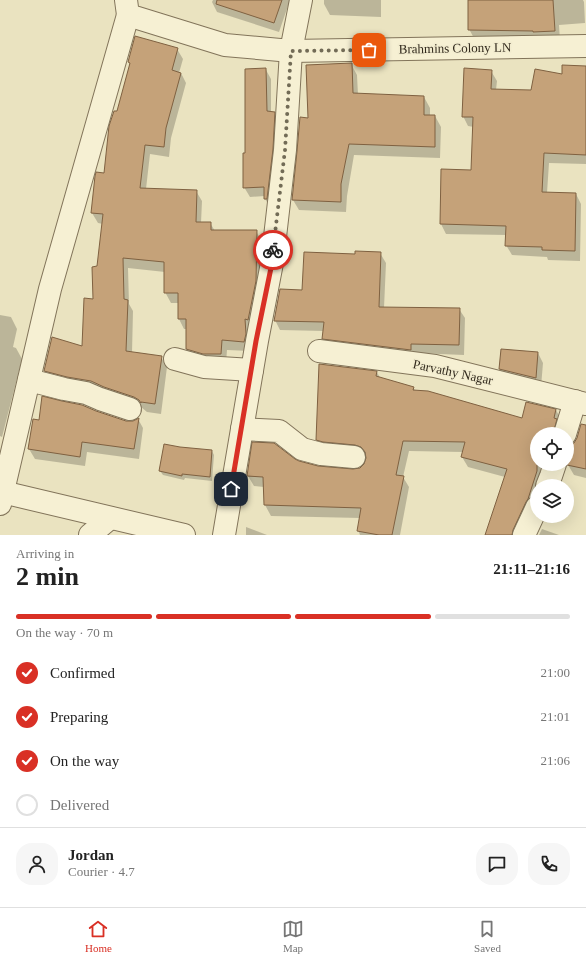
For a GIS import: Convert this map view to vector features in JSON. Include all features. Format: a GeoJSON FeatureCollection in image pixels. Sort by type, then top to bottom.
{"type":"FeatureCollection","features":[{"type":"Feature","properties":{"kind":"street"},"geometry":{"type":"LineString","coordinates":[[224,535],[272,263],[285,150],[291,51],[301,0]]}},
{"type":"Feature","properties":{"kind":"street"},"geometry":{"type":"LineString","coordinates":[[127,8],[50,289],[1,499],[110,518],[184,535]]}},
{"type":"Feature","properties":{"kind":"street","name":"Brahmins Colony LN"},"geometry":{"type":"LineString","coordinates":[[127,8],[224,45],[291,51],[586,46]]}},
{"type":"Feature","properties":{"kind":"street","name":"Parvathy Nagar"},"geometry":{"type":"LineString","coordinates":[[318,351],[435,366],[581,403]]}},
{"type":"Feature","properties":{"kind":"street"},"geometry":{"type":"LineString","coordinates":[[175,359],[204,367],[252,370]]}},
{"type":"Feature","properties":{"kind":"street"},"geometry":{"type":"LineString","coordinates":[[29,380],[86,393],[130,409]]}},
{"type":"Feature","properties":{"kind":"street"},"geometry":{"type":"LineString","coordinates":[[569,427],[581,403]]}},
{"type":"Feature","properties":{"kind":"street"},"geometry":{"type":"LineString","coordinates":[[242,429],[279,431],[302,449],[320,454],[354,457]]}},
{"type":"Feature","properties":{"kind":"street"},"geometry":{"type":"LineString","coordinates":[[90,535],[110,518]]}},
{"type":"Feature","properties":{"kind":"street"},"geometry":{"type":"LineString","coordinates":[[524,535],[530,522]]}},
{"type":"Feature","properties":{"kind":"building"},"geometry":{"type":"Polygon","coordinates":[[[217,0],[282,0],[274,23],[216,4],[217,0]]]}},
{"type":"Feature","properties":{"kind":"building"},"geometry":{"type":"Polygon","coordinates":[[[468,0],[553,0],[555,31],[533,32],[468,30],[468,0]]]}},
{"type":"Feature","properties":{"kind":"building"},"geometry":{"type":"Polygon","coordinates":[[[135,36],[178,48],[172,70],[181,73],[166,128],[164,147],[145,145],[140,188],[197,190],[196,222],[211,222],[211,230],[257,230],[256,281],[248,320],[245,319],[246,334],[244,342],[222,340],[221,354],[203,354],[186,349],[186,319],[178,319],[178,293],[164,293],[164,262],[123,258],[124,299],[128,300],[126,351],[162,356],[155,404],[141,403],[134,397],[91,381],[44,371],[52,337],[82,346],[84,298],[93,299],[92,267],[97,266],[103,214],[91,213],[95,176],[96,172],[104,173],[109,126],[114,111],[117,111],[130,63],[128,62],[135,36]]]}},
{"type":"Feature","properties":{"kind":"building"},"geometry":{"type":"Polygon","coordinates":[[[352,63],[353,93],[424,96],[424,115],[435,115],[435,147],[349,144],[341,184],[341,202],[292,200],[300,117],[308,118],[306,65],[352,63]]]}},
{"type":"Feature","properties":{"kind":"building"},"geometry":{"type":"Polygon","coordinates":[[[562,65],[586,66],[586,155],[544,153],[542,192],[576,193],[575,251],[542,250],[542,247],[505,246],[506,226],[440,224],[441,169],[471,170],[473,117],[462,117],[464,68],[492,70],[491,89],[531,90],[535,69],[562,74],[562,65]]]}},
{"type":"Feature","properties":{"kind":"building"},"geometry":{"type":"Polygon","coordinates":[[[266,68],[267,111],[275,112],[273,149],[267,199],[264,199],[264,187],[243,188],[243,153],[245,153],[245,69],[266,68]]]}},
{"type":"Feature","properties":{"kind":"building"},"geometry":{"type":"Polygon","coordinates":[[[355,251],[381,252],[379,307],[460,308],[459,345],[411,344],[411,350],[322,339],[324,322],[274,321],[280,289],[302,290],[304,252],[355,254],[355,251]]]}},
{"type":"Feature","properties":{"kind":"building"},"geometry":{"type":"Polygon","coordinates":[[[501,349],[538,352],[536,378],[499,369],[501,349]]]}},
{"type":"Feature","properties":{"kind":"building"},"geometry":{"type":"Polygon","coordinates":[[[319,364],[377,371],[376,376],[414,387],[413,390],[428,391],[522,418],[526,402],[556,409],[554,418],[557,419],[555,427],[530,427],[530,471],[537,471],[534,479],[530,479],[530,493],[528,499],[512,535],[485,535],[507,469],[461,457],[465,442],[403,441],[396,475],[404,476],[392,535],[379,535],[357,531],[361,508],[264,505],[263,477],[247,476],[252,442],[274,443],[295,459],[318,466],[353,469],[360,468],[364,464],[366,458],[365,452],[361,447],[316,440],[319,364]]]}},
{"type":"Feature","properties":{"kind":"building"},"geometry":{"type":"Polygon","coordinates":[[[42,396],[82,405],[126,421],[133,421],[139,418],[134,449],[82,442],[80,457],[28,449],[33,419],[39,420],[42,396]]]}},
{"type":"Feature","properties":{"kind":"building"},"geometry":{"type":"Polygon","coordinates":[[[581,424],[586,425],[586,469],[574,466],[574,443],[581,424]]]}},
{"type":"Feature","properties":{"kind":"building"},"geometry":{"type":"Polygon","coordinates":[[[164,444],[212,450],[210,477],[182,474],[182,476],[159,471],[164,444]]]}},
{"type":"Feature","properties":{"kind":"way so far"},"geometry":{"type":"LineString","coordinates":[[273,250],[285,150],[291,51],[369,50]]}},
{"type":"Feature","properties":{"kind":"route"},"geometry":{"type":"LineString","coordinates":[[231,489],[256,341],[272,263],[273,250]]}}]}
